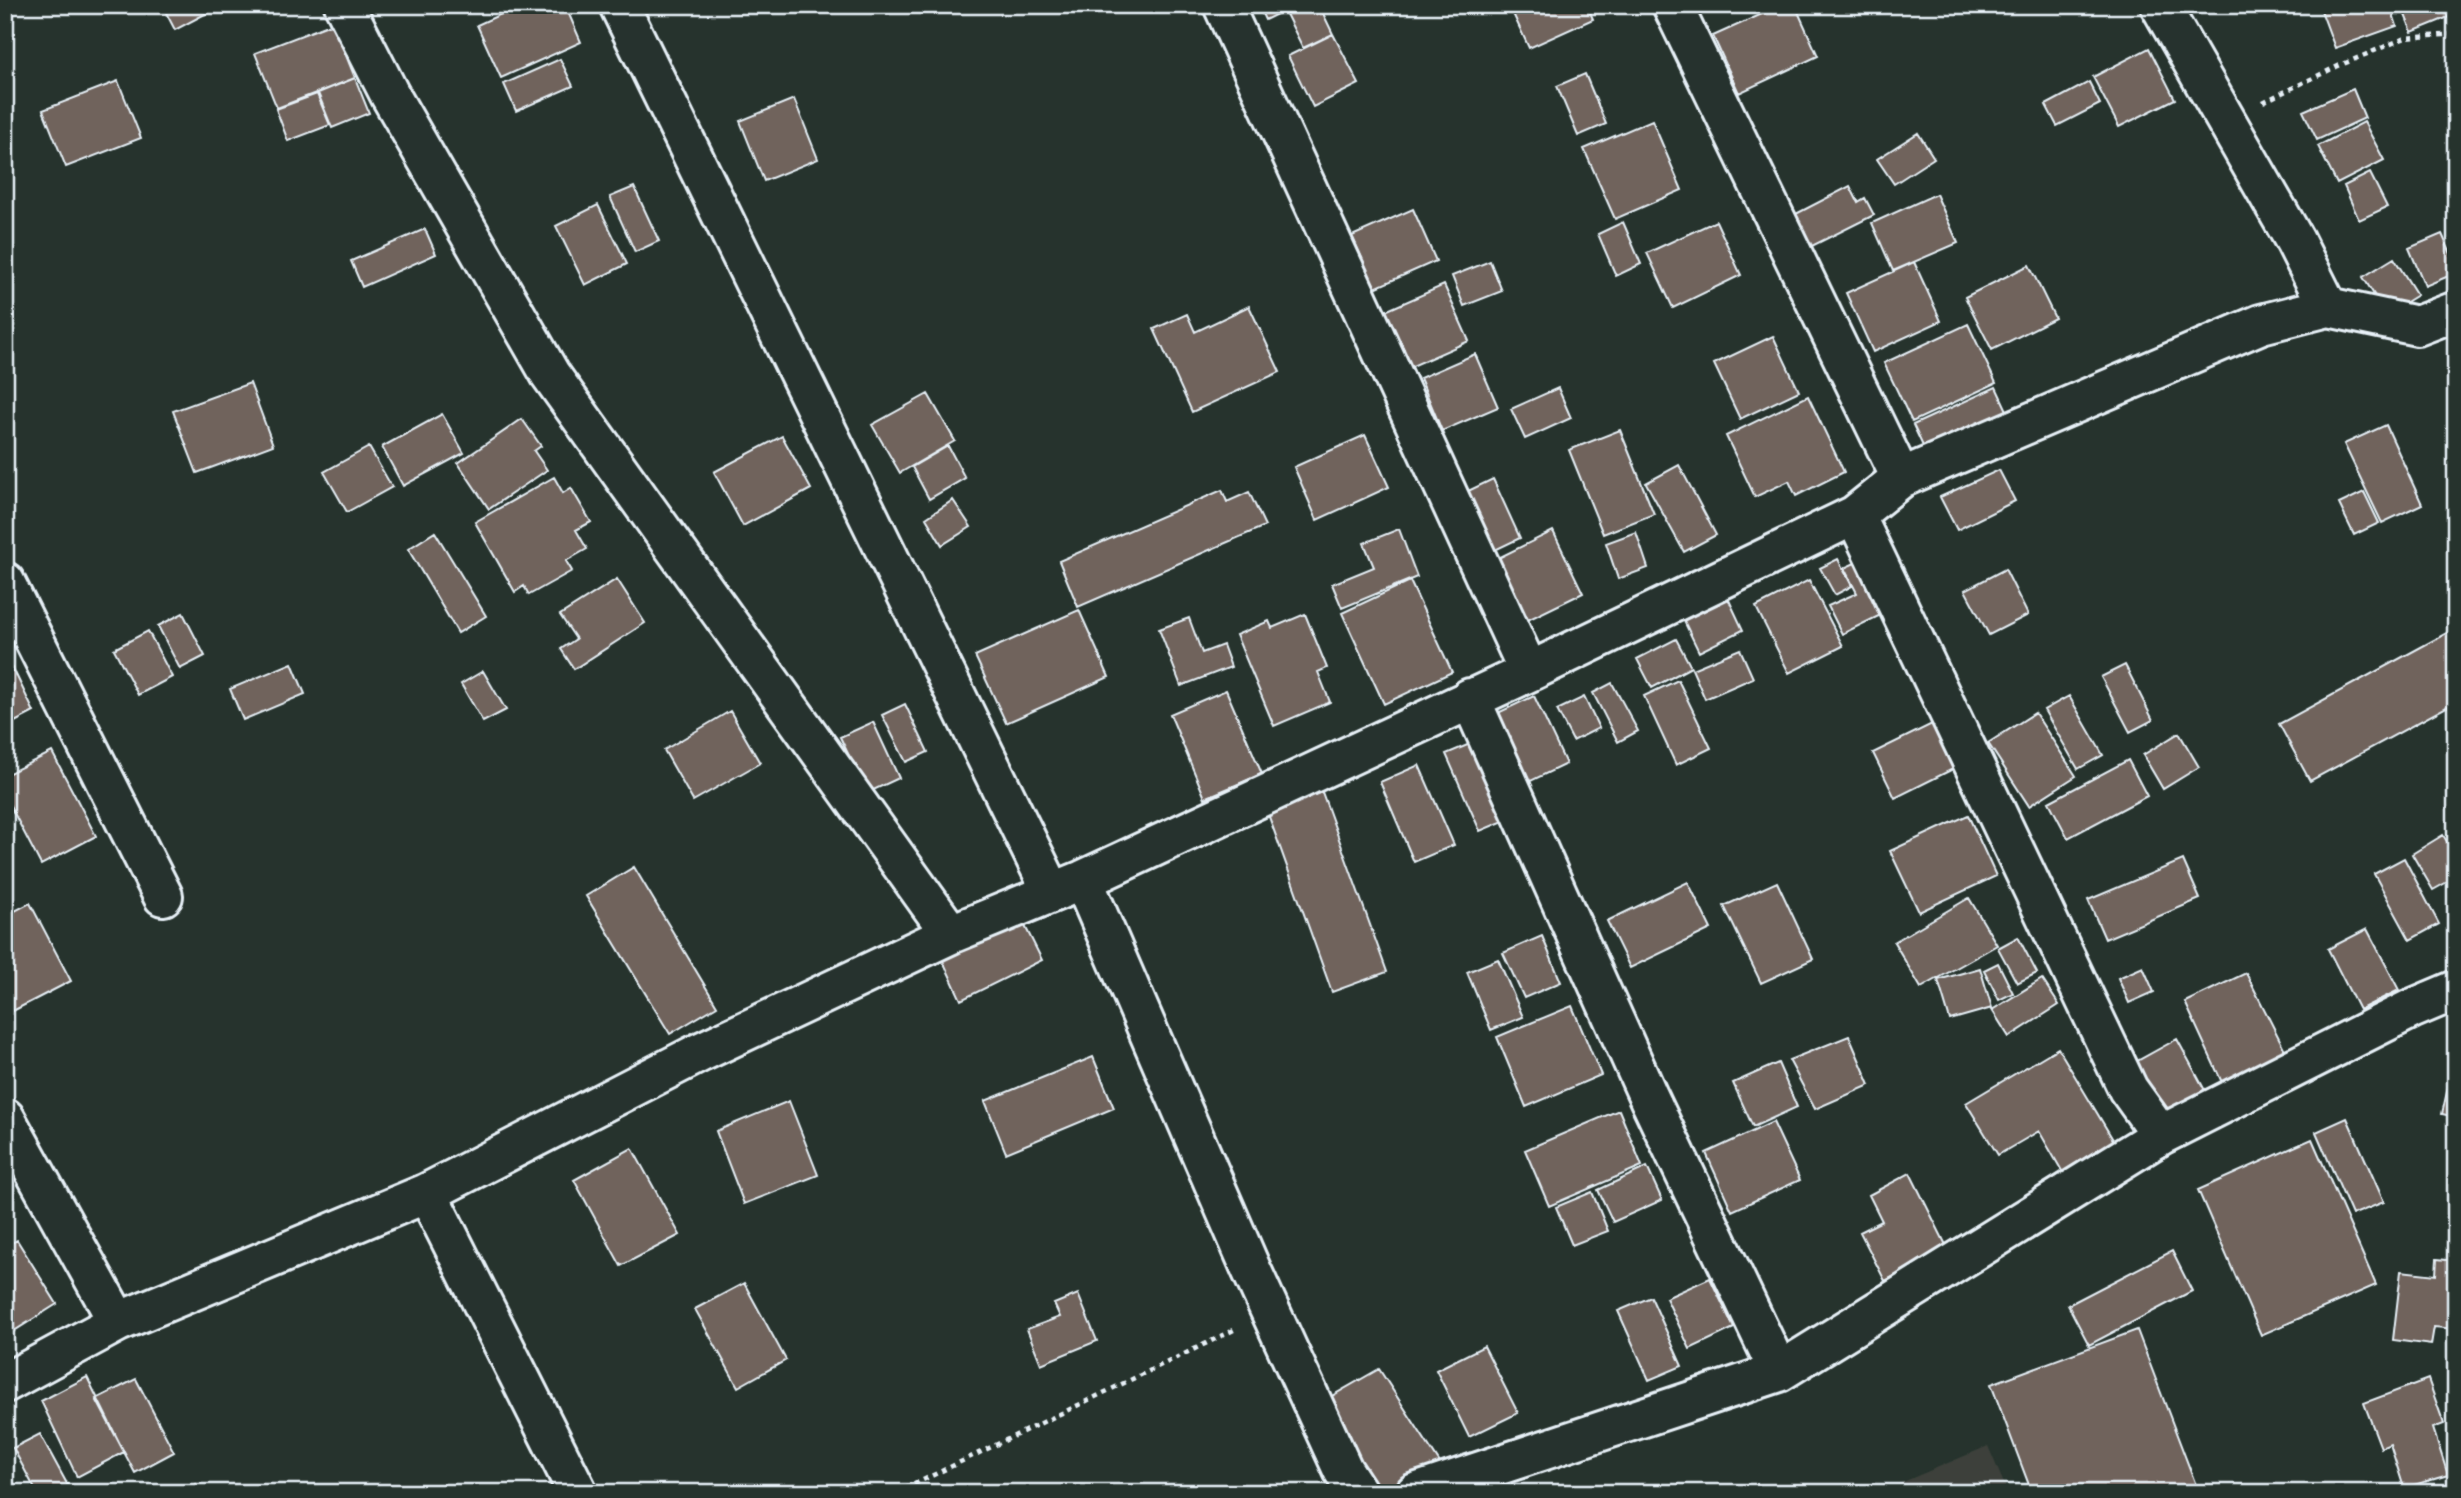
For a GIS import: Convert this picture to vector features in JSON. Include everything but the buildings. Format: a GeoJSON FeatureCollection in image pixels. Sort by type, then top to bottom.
{"type":"FeatureCollection","features":[{"type":"Feature","properties":{"kind":"street"},"geometry":{"type":"LineString","coordinates":[[344,5],[390,95],[550,374],[951,934]]}},
{"type":"Feature","properties":{"kind":"street"},"geometry":{"type":"LineString","coordinates":[[619,5],[1067,886],[1271,1312],[1343,1470],[1358,1493]]}},
{"type":"Feature","properties":{"kind":"street"},"geometry":{"type":"LineString","coordinates":[[1223,5],[1529,672]]}},
{"type":"Feature","properties":{"kind":"street"},"geometry":{"type":"LineString","coordinates":[[1672,5],[1901,478]]}},
{"type":"Feature","properties":{"kind":"street"},"geometry":{"type":"LineString","coordinates":[[2160,5],[2295,241],[2328,307]]}},
{"type":"Feature","properties":{"kind":"street"},"geometry":{"type":"LineString","coordinates":[[5,1383],[118,1322],[427,1194],[701,1052],[951,934],[1067,886],[1529,672],[1855,515],[1901,478],[2261,324],[2328,307],[2417,326],[2456,311]]}},
{"type":"Feature","properties":{"kind":"street"},"geometry":{"type":"LineString","coordinates":[[1855,515],[2127,1089],[2161,1135]]}},
{"type":"Feature","properties":{"kind":"street"},"geometry":{"type":"LineString","coordinates":[[5,582],[163,896]]}},
{"type":"Feature","properties":{"kind":"street"},"geometry":{"type":"LineString","coordinates":[[1471,698],[1649,1098],[1779,1372]]}},
{"type":"Feature","properties":{"kind":"street"},"geometry":{"type":"LineString","coordinates":[[1415,1493],[1779,1372],[2161,1135],[2411,1009],[2456,990]]}},
{"type":"Feature","properties":{"kind":"street"},"geometry":{"type":"LineString","coordinates":[[5,1118],[118,1322]]}},
{"type":"Feature","properties":{"kind":"street"},"geometry":{"type":"LineString","coordinates":[[427,1194],[578,1493]]}},
{"type":"Feature","properties":{"kind":"path"},"geometry":{"type":"LineString","coordinates":[[2224,120],[2336,66],[2405,38],[2456,34]]}},
{"type":"Feature","properties":{"kind":"path"},"geometry":{"type":"LineString","coordinates":[[897,1493],[1271,1312]]}},
{"type":"Feature","properties":{"kind":"shaded area"},"geometry":{"type":"Polygon","coordinates":[[[1988,1446],[2008,1493],[1877,1493],[1988,1446]]]}}]}
